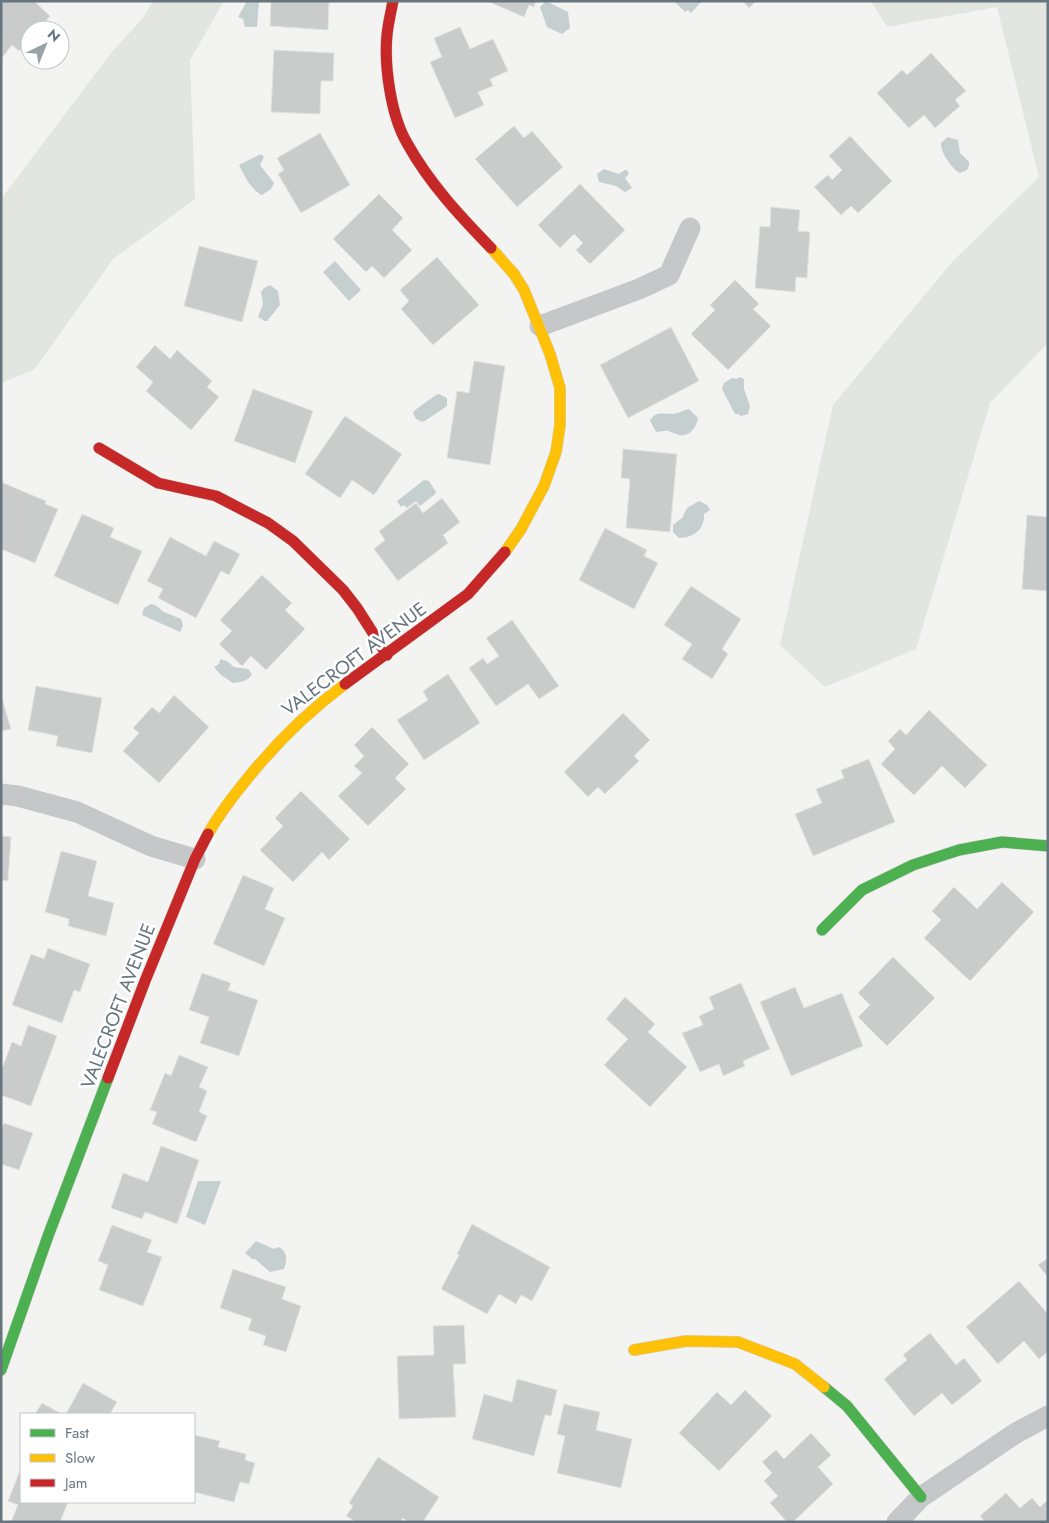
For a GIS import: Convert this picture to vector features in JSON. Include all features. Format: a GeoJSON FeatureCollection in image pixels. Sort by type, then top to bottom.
{"type":"FeatureCollection","features":[{"type":"Feature","properties":{"kind":"street","name":"VALECROFT AVENUE"},"geometry":{"type":"LineString","coordinates":[[1,1370],[48,1236],[145,981],[195,859],[218,815],[256,767],[288,731],[323,700],[468,594],[510,547],[532,511],[544,486],[556,452],[560,425],[560,388],[540,326],[524,290],[514,274],[448,202],[406,142],[392,103],[387,66],[387,36],[393,1]]}},
{"type":"Feature","properties":{"kind":"street"},"geometry":{"type":"LineString","coordinates":[[540,326],[639,289],[669,275],[690,228]]}},
{"type":"Feature","properties":{"kind":"street"},"geometry":{"type":"LineString","coordinates":[[99,448],[158,483],[216,496],[268,523],[293,541],[343,590],[357,608],[387,655]]}},
{"type":"Feature","properties":{"kind":"street"},"geometry":{"type":"LineString","coordinates":[[1,794],[18,796],[77,812],[151,846],[195,859]]}},
{"type":"Feature","properties":{"kind":"street"},"geometry":{"type":"LineString","coordinates":[[822,930],[862,890],[914,865],[959,850],[1002,842],[1048,846]]}},
{"type":"Feature","properties":{"kind":"street"},"geometry":{"type":"LineString","coordinates":[[634,1350],[686,1341],[738,1342],[795,1364],[847,1406],[921,1497]]}},
{"type":"Feature","properties":{"kind":"street"},"geometry":{"type":"LineString","coordinates":[[897,1522],[921,1497],[1016,1433],[1048,1416]]}},
{"type":"Feature","properties":{"kind":"shaded area"},"geometry":{"type":"Polygon","coordinates":[[[153,1],[224,1],[190,60],[195,199],[113,259],[34,370],[1,383],[1,199],[111,53],[142,19],[153,1]]]}},
{"type":"Feature","properties":{"kind":"shaded area"},"geometry":{"type":"Polygon","coordinates":[[[247,1],[259,1],[257,27],[245,27],[243,19],[238,17],[247,1]]]}},
{"type":"Feature","properties":{"kind":"shaded area"},"geometry":{"type":"Polygon","coordinates":[[[546,1],[568,12],[570,28],[562,34],[547,27],[540,7],[546,1]]]}},
{"type":"Feature","properties":{"kind":"shaded area"},"geometry":{"type":"Polygon","coordinates":[[[702,1],[691,13],[688,10],[685,12],[675,2],[702,1]]]}},
{"type":"Feature","properties":{"kind":"shaded area"},"geometry":{"type":"Polygon","coordinates":[[[871,1],[1048,1],[1048,343],[990,403],[916,649],[825,687],[780,645],[833,405],[953,261],[1039,177],[997,7],[887,27],[871,1]]]}},
{"type":"Feature","properties":{"kind":"shaded area"},"geometry":{"type":"Polygon","coordinates":[[[948,137],[958,140],[960,153],[969,162],[967,170],[960,173],[945,156],[941,143],[948,137]]]}},
{"type":"Feature","properties":{"kind":"shaded area"},"geometry":{"type":"Polygon","coordinates":[[[261,154],[264,157],[260,165],[274,183],[271,189],[262,195],[251,186],[239,165],[261,154]]]}},
{"type":"Feature","properties":{"kind":"shaded area"},"geometry":{"type":"Polygon","coordinates":[[[604,169],[619,174],[627,170],[629,174],[625,178],[632,188],[625,192],[616,186],[599,182],[597,174],[604,169]]]}},
{"type":"Feature","properties":{"kind":"shaded area"},"geometry":{"type":"Polygon","coordinates":[[[335,261],[361,290],[349,301],[323,272],[335,261]]]}},
{"type":"Feature","properties":{"kind":"shaded area"},"geometry":{"type":"Polygon","coordinates":[[[270,285],[278,291],[280,305],[265,321],[258,317],[263,304],[261,292],[270,285]]]}},
{"type":"Feature","properties":{"kind":"shaded area"},"geometry":{"type":"Polygon","coordinates":[[[740,377],[744,379],[744,389],[750,406],[748,414],[741,416],[735,414],[722,389],[724,383],[732,378],[737,379],[740,377]]]}},
{"type":"Feature","properties":{"kind":"shaded area"},"geometry":{"type":"Polygon","coordinates":[[[439,394],[447,398],[447,406],[425,421],[422,422],[416,419],[413,413],[415,410],[439,394]]]}},
{"type":"Feature","properties":{"kind":"shaded area"},"geometry":{"type":"Polygon","coordinates":[[[689,409],[698,418],[694,428],[686,435],[666,431],[656,432],[650,421],[657,414],[674,414],[689,409]]]}},
{"type":"Feature","properties":{"kind":"shaded area"},"geometry":{"type":"Polygon","coordinates":[[[424,480],[429,481],[436,492],[435,494],[420,506],[416,501],[407,508],[404,505],[401,507],[397,501],[424,480]]]}},
{"type":"Feature","properties":{"kind":"shaded area"},"geometry":{"type":"Polygon","coordinates":[[[699,501],[707,505],[710,510],[704,514],[704,520],[700,529],[693,535],[679,538],[673,532],[673,525],[682,518],[687,508],[699,501]]]}},
{"type":"Feature","properties":{"kind":"shaded area"},"geometry":{"type":"Polygon","coordinates":[[[151,604],[181,619],[183,626],[180,632],[142,615],[144,608],[151,604]]]}},
{"type":"Feature","properties":{"kind":"shaded area"},"geometry":{"type":"Polygon","coordinates":[[[220,659],[227,661],[234,667],[248,669],[252,674],[246,680],[233,683],[221,675],[214,667],[219,664],[220,659]]]}},
{"type":"Feature","properties":{"kind":"shaded area"},"geometry":{"type":"Polygon","coordinates":[[[198,1181],[221,1181],[205,1225],[186,1217],[198,1181]]]}},
{"type":"Feature","properties":{"kind":"shaded area"},"geometry":{"type":"Polygon","coordinates":[[[256,1241],[274,1249],[279,1247],[284,1251],[286,1262],[284,1269],[270,1272],[245,1253],[256,1241]]]}},
{"type":"Feature","properties":{"kind":"building"},"geometry":{"type":"Polygon","coordinates":[[[1,1],[34,1],[50,16],[47,20],[20,20],[20,50],[12,45],[2,58],[1,1]]]}},
{"type":"Feature","properties":{"kind":"building"},"geometry":{"type":"Polygon","coordinates":[[[271,1],[329,1],[328,30],[270,26],[271,1]]]}},
{"type":"Feature","properties":{"kind":"building"},"geometry":{"type":"Polygon","coordinates":[[[487,1],[536,1],[534,7],[529,5],[524,17],[487,1]]]}},
{"type":"Feature","properties":{"kind":"building"},"geometry":{"type":"Polygon","coordinates":[[[743,1],[756,1],[749,8],[743,1]]]}},
{"type":"Feature","properties":{"kind":"building"},"geometry":{"type":"Polygon","coordinates":[[[460,27],[470,49],[493,39],[508,71],[490,79],[493,86],[478,92],[484,105],[455,118],[430,62],[442,57],[434,38],[460,27]]]}},
{"type":"Feature","properties":{"kind":"building"},"geometry":{"type":"Polygon","coordinates":[[[274,50],[334,53],[333,81],[321,81],[320,114],[271,112],[274,50]]]}},
{"type":"Feature","properties":{"kind":"building"},"geometry":{"type":"Polygon","coordinates":[[[931,53],[966,91],[955,100],[960,106],[935,128],[924,115],[909,128],[877,93],[902,70],[907,75],[931,53]]]}},
{"type":"Feature","properties":{"kind":"building"},"geometry":{"type":"Polygon","coordinates":[[[514,126],[524,138],[532,131],[563,167],[517,207],[475,159],[514,126]]]}},
{"type":"Feature","properties":{"kind":"building"},"geometry":{"type":"Polygon","coordinates":[[[320,133],[350,185],[301,213],[278,174],[284,170],[277,158],[320,133]]]}},
{"type":"Feature","properties":{"kind":"building"},"geometry":{"type":"Polygon","coordinates":[[[850,136],[892,181],[858,213],[851,206],[841,215],[814,187],[828,175],[832,180],[842,170],[829,156],[850,136]]]}},
{"type":"Feature","properties":{"kind":"building"},"geometry":{"type":"Polygon","coordinates":[[[580,184],[625,230],[590,264],[576,250],[583,243],[574,234],[560,248],[538,225],[580,184]]]}},
{"type":"Feature","properties":{"kind":"building"},"geometry":{"type":"Polygon","coordinates":[[[379,194],[403,218],[392,230],[412,250],[384,278],[372,266],[366,272],[333,239],[379,194]]]}},
{"type":"Feature","properties":{"kind":"building"},"geometry":{"type":"Polygon","coordinates":[[[771,207],[800,210],[798,231],[810,232],[807,278],[796,277],[795,292],[755,288],[760,226],[770,227],[771,207]]]}},
{"type":"Feature","properties":{"kind":"building"},"geometry":{"type":"Polygon","coordinates":[[[199,246],[258,261],[242,322],[184,306],[199,246]]]}},
{"type":"Feature","properties":{"kind":"building"},"geometry":{"type":"Polygon","coordinates":[[[437,257],[479,305],[433,345],[401,309],[409,301],[400,290],[437,257]]]}},
{"type":"Feature","properties":{"kind":"building"},"geometry":{"type":"Polygon","coordinates":[[[735,280],[759,304],[753,309],[771,326],[728,370],[691,334],[715,310],[710,305],[735,280]]]}},
{"type":"Feature","properties":{"kind":"building"},"geometry":{"type":"Polygon","coordinates":[[[671,327],[699,381],[628,418],[600,365],[671,327]]]}},
{"type":"Feature","properties":{"kind":"building"},"geometry":{"type":"Polygon","coordinates":[[[155,345],[170,359],[177,350],[212,381],[207,387],[219,397],[191,430],[146,391],[153,382],[136,367],[155,345]]]}},
{"type":"Feature","properties":{"kind":"building"},"geometry":{"type":"Polygon","coordinates":[[[474,361],[505,366],[490,465],[447,458],[457,391],[469,393],[474,361]]]}},
{"type":"Feature","properties":{"kind":"building"},"geometry":{"type":"Polygon","coordinates":[[[253,389],[313,411],[295,463],[234,441],[253,389]]]}},
{"type":"Feature","properties":{"kind":"building"},"geometry":{"type":"Polygon","coordinates":[[[345,416],[402,454],[374,495],[352,480],[340,498],[305,474],[345,416]]]}},
{"type":"Feature","properties":{"kind":"building"},"geometry":{"type":"Polygon","coordinates":[[[623,449],[677,454],[670,532],[626,528],[630,479],[621,478],[623,449]]]}},
{"type":"Feature","properties":{"kind":"building"},"geometry":{"type":"Polygon","coordinates":[[[1,482],[46,501],[45,504],[58,509],[35,563],[1,549],[1,482]]]}},
{"type":"Feature","properties":{"kind":"building"},"geometry":{"type":"Polygon","coordinates":[[[442,498],[460,522],[443,535],[448,543],[398,581],[374,549],[385,540],[379,531],[416,503],[423,513],[442,498]]]}},
{"type":"Feature","properties":{"kind":"building"},"geometry":{"type":"Polygon","coordinates":[[[82,514],[114,528],[110,537],[142,551],[118,605],[54,576],[82,514]]]}},
{"type":"Feature","properties":{"kind":"building"},"geometry":{"type":"Polygon","coordinates":[[[1027,515],[1048,517],[1048,591],[1022,589],[1027,515]]]}},
{"type":"Feature","properties":{"kind":"building"},"geometry":{"type":"Polygon","coordinates":[[[605,528],[647,550],[644,556],[658,563],[634,609],[579,580],[605,528]]]}},
{"type":"Feature","properties":{"kind":"building"},"geometry":{"type":"Polygon","coordinates":[[[170,537],[206,556],[214,541],[240,554],[229,575],[221,571],[196,618],[158,598],[163,589],[147,581],[170,537]]]}},
{"type":"Feature","properties":{"kind":"building"},"geometry":{"type":"Polygon","coordinates":[[[262,575],[292,603],[285,610],[305,629],[266,670],[251,656],[242,666],[219,644],[232,631],[220,620],[262,575]]]}},
{"type":"Feature","properties":{"kind":"building"},"geometry":{"type":"Polygon","coordinates":[[[691,586],[741,619],[722,649],[728,654],[712,679],[682,659],[692,644],[664,625],[691,586]]]}},
{"type":"Feature","properties":{"kind":"building"},"geometry":{"type":"Polygon","coordinates":[[[512,620],[559,686],[539,699],[528,684],[496,706],[469,668],[483,658],[487,664],[499,656],[486,638],[512,620]]]}},
{"type":"Feature","properties":{"kind":"building"},"geometry":{"type":"Polygon","coordinates":[[[448,674],[480,723],[424,760],[397,720],[428,700],[423,691],[448,674]]]}},
{"type":"Feature","properties":{"kind":"building"},"geometry":{"type":"Polygon","coordinates":[[[36,686],[102,698],[92,753],[56,746],[58,736],[28,730],[36,686]]]}},
{"type":"Feature","properties":{"kind":"building"},"geometry":{"type":"Polygon","coordinates":[[[1,695],[11,729],[1,731],[1,695]]]}},
{"type":"Feature","properties":{"kind":"building"},"geometry":{"type":"Polygon","coordinates":[[[174,695],[209,727],[159,783],[123,751],[139,733],[133,728],[152,707],[159,713],[174,695]]]}},
{"type":"Feature","properties":{"kind":"building"},"geometry":{"type":"Polygon","coordinates":[[[929,710],[987,765],[965,788],[942,766],[914,795],[881,764],[895,749],[888,741],[900,729],[906,735],[929,710]]]}},
{"type":"Feature","properties":{"kind":"building"},"geometry":{"type":"Polygon","coordinates":[[[623,713],[650,740],[634,756],[639,761],[605,794],[598,787],[588,797],[564,772],[623,713]]]}},
{"type":"Feature","properties":{"kind":"building"},"geometry":{"type":"Polygon","coordinates":[[[372,727],[409,764],[395,778],[406,789],[368,826],[338,796],[362,773],[354,766],[364,756],[354,745],[372,727]]]}},
{"type":"Feature","properties":{"kind":"building"},"geometry":{"type":"Polygon","coordinates":[[[869,759],[895,822],[813,856],[795,814],[822,803],[816,789],[844,778],[841,770],[869,759]]]}},
{"type":"Feature","properties":{"kind":"building"},"geometry":{"type":"Polygon","coordinates":[[[301,791],[350,839],[329,860],[322,852],[293,882],[260,850],[283,826],[275,818],[301,791]]]}},
{"type":"Feature","properties":{"kind":"building"},"geometry":{"type":"Polygon","coordinates":[[[1,836],[11,837],[8,881],[1,880],[1,836]]]}},
{"type":"Feature","properties":{"kind":"building"},"geometry":{"type":"Polygon","coordinates":[[[61,851],[97,861],[88,896],[114,903],[106,936],[68,926],[69,919],[45,912],[61,851]]]}},
{"type":"Feature","properties":{"kind":"building"},"geometry":{"type":"Polygon","coordinates":[[[243,875],[274,888],[265,909],[285,918],[264,966],[213,944],[243,875]]]}},
{"type":"Feature","properties":{"kind":"building"},"geometry":{"type":"Polygon","coordinates":[[[1002,882],[1034,912],[970,981],[924,938],[941,920],[932,911],[954,887],[977,909],[1002,882]]]}},
{"type":"Feature","properties":{"kind":"building"},"geometry":{"type":"Polygon","coordinates":[[[48,948],[90,964],[80,992],[74,990],[62,1023],[12,1005],[31,954],[44,959],[48,948]]]}},
{"type":"Feature","properties":{"kind":"building"},"geometry":{"type":"Polygon","coordinates":[[[893,957],[935,998],[887,1046],[858,1017],[870,1005],[858,993],[893,957]]]}},
{"type":"Feature","properties":{"kind":"building"},"geometry":{"type":"Polygon","coordinates":[[[202,973],[231,983],[228,990],[258,1000],[239,1056],[200,1043],[209,1017],[189,1010],[202,973]]]}},
{"type":"Feature","properties":{"kind":"building"},"geometry":{"type":"Polygon","coordinates":[[[741,983],[770,1049],[743,1061],[745,1066],[723,1076],[719,1064],[700,1072],[682,1033],[703,1025],[699,1016],[714,1009],[709,997],[741,983]]]}},
{"type":"Feature","properties":{"kind":"building"},"geometry":{"type":"Polygon","coordinates":[[[795,987],[804,1008],[842,993],[863,1046],[791,1076],[760,1002],[795,987]]]}},
{"type":"Feature","properties":{"kind":"building"},"geometry":{"type":"Polygon","coordinates":[[[625,997],[655,1024],[648,1032],[687,1067],[650,1107],[604,1065],[628,1039],[606,1019],[625,997]]]}},
{"type":"Feature","properties":{"kind":"building"},"geometry":{"type":"Polygon","coordinates":[[[28,1025],[57,1036],[31,1106],[1,1095],[1,1065],[3,1066],[12,1042],[21,1046],[28,1025]]]}},
{"type":"Feature","properties":{"kind":"building"},"geometry":{"type":"Polygon","coordinates":[[[179,1055],[208,1067],[199,1087],[207,1091],[199,1112],[207,1116],[196,1142],[152,1124],[157,1112],[150,1110],[165,1073],[171,1076],[179,1055]]]}},
{"type":"Feature","properties":{"kind":"building"},"geometry":{"type":"Polygon","coordinates":[[[4,1123],[33,1133],[19,1170],[1,1164],[1,1129],[4,1123]]]}},
{"type":"Feature","properties":{"kind":"building"},"geometry":{"type":"Polygon","coordinates":[[[161,1146],[199,1160],[177,1224],[145,1212],[142,1219],[111,1208],[123,1173],[148,1182],[161,1146]]]}},
{"type":"Feature","properties":{"kind":"building"},"geometry":{"type":"Polygon","coordinates":[[[472,1224],[550,1267],[532,1301],[521,1295],[516,1304],[499,1294],[487,1314],[441,1289],[459,1255],[457,1254],[472,1224]]]}},
{"type":"Feature","properties":{"kind":"building"},"geometry":{"type":"Polygon","coordinates":[[[112,1225],[152,1240],[147,1252],[162,1257],[143,1306],[99,1290],[108,1265],[98,1261],[112,1225]]]}},
{"type":"Feature","properties":{"kind":"building"},"geometry":{"type":"Polygon","coordinates":[[[1048,1258],[1048,1277],[1038,1265],[1048,1258]]]}},
{"type":"Feature","properties":{"kind":"building"},"geometry":{"type":"Polygon","coordinates":[[[233,1269],[286,1287],[282,1299],[301,1306],[286,1352],[263,1345],[266,1336],[248,1330],[252,1319],[220,1308],[233,1269]]]}},
{"type":"Feature","properties":{"kind":"building"},"geometry":{"type":"Polygon","coordinates":[[[1019,1281],[1048,1314],[1048,1352],[1039,1359],[1024,1341],[998,1364],[966,1327],[1019,1281]]]}},
{"type":"Feature","properties":{"kind":"building"},"geometry":{"type":"Polygon","coordinates":[[[464,1325],[466,1364],[453,1364],[456,1417],[399,1419],[397,1356],[434,1355],[433,1326],[464,1325]]]}},
{"type":"Feature","properties":{"kind":"building"},"geometry":{"type":"Polygon","coordinates":[[[930,1333],[956,1365],[964,1358],[982,1381],[952,1405],[942,1393],[914,1416],[884,1379],[907,1360],[903,1355],[930,1333]]]}},
{"type":"Feature","properties":{"kind":"building"},"geometry":{"type":"Polygon","coordinates":[[[517,1379],[557,1390],[551,1416],[545,1415],[534,1456],[472,1439],[484,1394],[512,1402],[517,1379]]]}},
{"type":"Feature","properties":{"kind":"building"},"geometry":{"type":"Polygon","coordinates":[[[83,1383],[117,1402],[111,1413],[67,1413],[83,1383]]]}},
{"type":"Feature","properties":{"kind":"building"},"geometry":{"type":"Polygon","coordinates":[[[745,1390],[772,1416],[719,1471],[679,1433],[717,1392],[731,1405],[745,1390]]]}},
{"type":"Feature","properties":{"kind":"building"},"geometry":{"type":"Polygon","coordinates":[[[42,1403],[60,1413],[36,1413],[42,1403]]]}},
{"type":"Feature","properties":{"kind":"building"},"geometry":{"type":"Polygon","coordinates":[[[564,1404],[600,1412],[596,1430],[632,1439],[621,1488],[557,1473],[565,1436],[557,1434],[564,1404]]]}},
{"type":"Feature","properties":{"kind":"building"},"geometry":{"type":"Polygon","coordinates":[[[811,1433],[831,1455],[818,1467],[833,1484],[793,1522],[787,1522],[770,1503],[778,1496],[764,1481],[772,1473],[762,1462],[776,1450],[784,1459],[811,1433]]]}},
{"type":"Feature","properties":{"kind":"building"},"geometry":{"type":"Polygon","coordinates":[[[195,1435],[220,1441],[218,1447],[246,1454],[245,1460],[255,1463],[249,1484],[240,1482],[234,1502],[195,1492],[195,1435]]]}},
{"type":"Feature","properties":{"kind":"building"},"geometry":{"type":"Polygon","coordinates":[[[378,1457],[439,1497],[423,1522],[408,1522],[403,1518],[400,1522],[356,1522],[346,1516],[353,1506],[349,1503],[378,1457]]]}},
{"type":"Feature","properties":{"kind":"building"},"geometry":{"type":"Polygon","coordinates":[[[20,1471],[20,1503],[68,1503],[60,1522],[11,1522],[18,1505],[8,1501],[20,1471]]]}},
{"type":"Feature","properties":{"kind":"building"},"geometry":{"type":"Polygon","coordinates":[[[1006,1493],[1020,1508],[1032,1498],[1040,1507],[1048,1500],[1048,1522],[985,1522],[980,1516],[1006,1493]]]}},
{"type":"Feature","properties":{"kind":"traffic: fast"},"geometry":{"type":"LineString","coordinates":[[822,930],[862,890],[913,865],[959,850],[1002,842],[1048,846]]}},
{"type":"Feature","properties":{"kind":"traffic: fast"},"geometry":{"type":"LineString","coordinates":[[1,1370],[48,1236],[108,1078]]}},
{"type":"Feature","properties":{"kind":"traffic: fast"},"geometry":{"type":"LineString","coordinates":[[824,1387],[847,1406],[921,1497]]}},
{"type":"Feature","properties":{"kind":"traffic: slow"},"geometry":{"type":"LineString","coordinates":[[491,248],[514,274],[524,290],[550,354],[560,388],[560,425],[556,452],[544,486],[521,529],[505,552]]}},
{"type":"Feature","properties":{"kind":"traffic: slow"},"geometry":{"type":"LineString","coordinates":[[208,834],[229,802],[266,756],[303,718],[345,684]]}},
{"type":"Feature","properties":{"kind":"traffic: slow"},"geometry":{"type":"LineString","coordinates":[[634,1350],[686,1341],[738,1342],[795,1364],[824,1387]]}},
{"type":"Feature","properties":{"kind":"traffic: jam"},"geometry":{"type":"LineString","coordinates":[[393,1],[386,47],[390,90],[401,132],[435,185],[491,248]]}},
{"type":"Feature","properties":{"kind":"traffic: jam"},"geometry":{"type":"LineString","coordinates":[[99,448],[158,483],[216,496],[268,523],[293,541],[343,590],[357,608],[387,655]]}},
{"type":"Feature","properties":{"kind":"traffic: jam"},"geometry":{"type":"LineString","coordinates":[[345,684],[468,594],[505,552]]}},
{"type":"Feature","properties":{"kind":"traffic: jam"},"geometry":{"type":"LineString","coordinates":[[108,1078],[145,981],[195,859],[208,834]]}}]}
